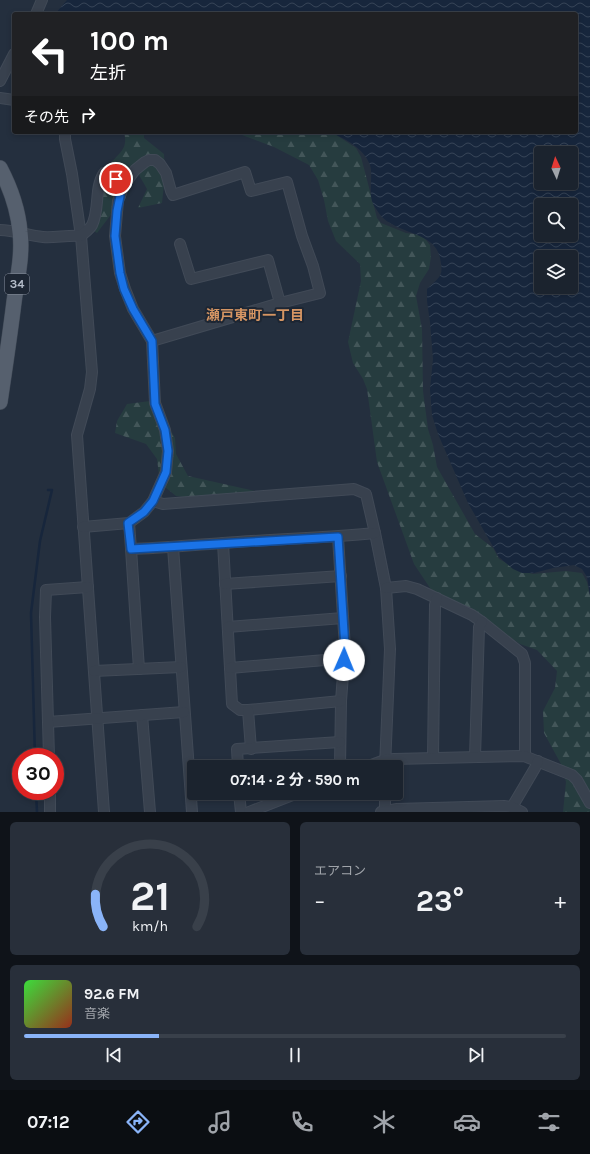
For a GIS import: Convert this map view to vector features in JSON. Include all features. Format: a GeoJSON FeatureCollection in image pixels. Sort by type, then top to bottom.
{"type":"FeatureCollection","features":[{"type":"Feature","properties":{"kind":"main road","name":"34"},"geometry":{"type":"LineString","coordinates":[[0,168],[8,182],[16,206],[11,231],[21,245],[18,275],[3,357],[0,402]]}},
{"type":"Feature","properties":{"kind":"main road","name":"34"},"geometry":{"type":"LineString","coordinates":[[0,189],[8,208],[12,245],[0,331]]}},
{"type":"Feature","properties":{"kind":"street"},"geometry":{"type":"LineString","coordinates":[[37,12],[42,0]]}},
{"type":"Feature","properties":{"kind":"street"},"geometry":{"type":"LineString","coordinates":[[0,81],[12,58]]}},
{"type":"Feature","properties":{"kind":"street"},"geometry":{"type":"LineString","coordinates":[[0,98],[12,100]]}},
{"type":"Feature","properties":{"kind":"street"},"geometry":{"type":"LineString","coordinates":[[65,134],[81,236],[92,372],[90,390],[76,435],[104,812]]}},
{"type":"Feature","properties":{"kind":"street"},"geometry":{"type":"LineString","coordinates":[[83,527],[128,523],[144,512],[153,501],[166,472],[168,451],[165,430],[155,404],[152,341],[133,309],[124,289],[120,273],[115,236],[117,211],[124,185],[135,170],[149,160],[155,160],[160,164],[166,173],[173,195],[245,172],[251,191],[287,182],[320,293],[280,303],[152,341]]}},
{"type":"Feature","properties":{"kind":"street"},"geometry":{"type":"LineString","coordinates":[[11,231],[44,237],[81,236],[91,226],[95,214],[101,180],[104,173],[110,172],[116,179],[120,196]]}},
{"type":"Feature","properties":{"kind":"street"},"geometry":{"type":"LineString","coordinates":[[180,244],[191,279],[268,260],[280,303]]}},
{"type":"Feature","properties":{"kind":"street"},"geometry":{"type":"LineString","coordinates":[[153,501],[163,504],[354,489],[366,494],[386,588],[390,648],[385,760]]}},
{"type":"Feature","properties":{"kind":"street"},"geometry":{"type":"LineString","coordinates":[[128,523],[139,669]]}},
{"type":"Feature","properties":{"kind":"street"},"geometry":{"type":"LineString","coordinates":[[131,549],[338,537],[375,533]]}},
{"type":"Feature","properties":{"kind":"street"},"geometry":{"type":"LineString","coordinates":[[338,537],[345,648],[341,701],[340,760]]}},
{"type":"Feature","properties":{"kind":"street"},"geometry":{"type":"LineString","coordinates":[[223,543],[232,704],[240,710],[248,710],[341,701]]}},
{"type":"Feature","properties":{"kind":"street"},"geometry":{"type":"LineString","coordinates":[[173,547],[192,812]]}},
{"type":"Feature","properties":{"kind":"street"},"geometry":{"type":"LineString","coordinates":[[225,584],[341,576]]}},
{"type":"Feature","properties":{"kind":"street"},"geometry":{"type":"LineString","coordinates":[[386,588],[406,586],[437,598],[472,615],[522,654],[526,663],[524,756]]}},
{"type":"Feature","properties":{"kind":"street"},"geometry":{"type":"LineString","coordinates":[[49,748],[45,616],[46,590],[88,587]]}},
{"type":"Feature","properties":{"kind":"street"},"geometry":{"type":"LineString","coordinates":[[433,758],[435,605],[437,598]]}},
{"type":"Feature","properties":{"kind":"street"},"geometry":{"type":"LineString","coordinates":[[228,627],[343,618]]}},
{"type":"Feature","properties":{"kind":"street"},"geometry":{"type":"LineString","coordinates":[[476,757],[479,627],[482,622]]}},
{"type":"Feature","properties":{"kind":"street"},"geometry":{"type":"LineString","coordinates":[[230,668],[337,659],[344,660]]}},
{"type":"Feature","properties":{"kind":"street"},"geometry":{"type":"LineString","coordinates":[[94,671],[181,666]]}},
{"type":"Feature","properties":{"kind":"street"},"geometry":{"type":"LineString","coordinates":[[248,710],[251,749]]}},
{"type":"Feature","properties":{"kind":"street"},"geometry":{"type":"LineString","coordinates":[[48,722],[184,712]]}},
{"type":"Feature","properties":{"kind":"street"},"geometry":{"type":"LineString","coordinates":[[142,715],[150,812]]}},
{"type":"Feature","properties":{"kind":"street"},"geometry":{"type":"LineString","coordinates":[[238,760],[237,750],[340,742]]}},
{"type":"Feature","properties":{"kind":"street"},"geometry":{"type":"LineString","coordinates":[[403,762],[433,758],[524,756],[572,775],[577,780],[590,802]]}},
{"type":"Feature","properties":{"kind":"street"},"geometry":{"type":"LineString","coordinates":[[512,807],[536,768],[538,761]]}},
{"type":"Feature","properties":{"kind":"street"},"geometry":{"type":"LineString","coordinates":[[50,800],[50,812]]}},
{"type":"Feature","properties":{"kind":"street"},"geometry":{"type":"LineString","coordinates":[[240,800],[241,812]]}},
{"type":"Feature","properties":{"kind":"street"},"geometry":{"type":"LineString","coordinates":[[249,812],[280,800]]}},
{"type":"Feature","properties":{"kind":"street"},"geometry":{"type":"LineString","coordinates":[[385,800],[384,812],[397,809],[496,806],[512,807],[522,812]]}},
{"type":"Feature","properties":{"kind":"green space"},"geometry":{"type":"Polygon","coordinates":[[[124,134],[144,134],[144,138],[164,154],[165,175],[162,203],[138,208],[147,189],[139,175],[129,180],[116,208],[97,233],[91,229],[102,180],[109,166],[124,148],[124,134]]]}},
{"type":"Feature","properties":{"kind":"green space"},"geometry":{"type":"Polygon","coordinates":[[[239,134],[335,134],[356,148],[361,157],[377,218],[381,223],[406,233],[422,235],[430,245],[431,257],[429,269],[420,283],[416,296],[422,329],[423,391],[428,429],[437,467],[475,534],[493,548],[499,559],[519,570],[533,574],[566,571],[582,573],[587,582],[590,596],[590,812],[563,812],[566,782],[561,764],[544,733],[543,711],[555,688],[557,671],[537,650],[520,644],[473,613],[432,591],[414,564],[377,462],[367,389],[363,379],[353,363],[348,342],[361,281],[360,264],[336,241],[328,221],[318,180],[309,165],[274,147],[239,134]]]}},
{"type":"Feature","properties":{"kind":"green space"},"geometry":{"type":"Polygon","coordinates":[[[150,401],[164,419],[175,438],[176,454],[188,476],[255,491],[196,499],[176,496],[160,483],[157,459],[146,444],[115,433],[117,421],[127,404],[150,401]]]}},
{"type":"Feature","properties":{"kind":"water"},"geometry":{"type":"Polygon","coordinates":[[[67,0],[590,0],[590,595],[587,577],[582,569],[574,565],[534,573],[522,573],[513,569],[499,557],[468,503],[438,434],[432,415],[430,389],[433,359],[427,289],[440,276],[440,258],[433,245],[427,240],[388,222],[375,208],[372,201],[370,165],[359,149],[334,134],[578,134],[578,12],[57,12],[67,0]]]}},
{"type":"Feature","properties":{"kind":"waterway"},"geometry":{"type":"LineString","coordinates":[[35,748],[31,613],[40,541],[52,490],[48,490]]}},
{"type":"Feature","properties":{"kind":"waterway"},"geometry":{"type":"LineString","coordinates":[[36,800],[37,812]]}},
{"type":"Feature","properties":{"kind":"district","name":"瀬戸東町一丁目"},"geometry":{"type":"Point","coordinates":[255,315]}},
{"type":"Feature","properties":{"kind":"route"},"geometry":{"type":"LineString","coordinates":[[116,179],[120,196],[118,201],[115,236],[120,273],[124,289],[133,309],[152,341],[155,404],[165,430],[168,451],[166,472],[153,501],[144,512],[128,523],[131,549],[338,537],[345,648],[344,660]]}}]}
